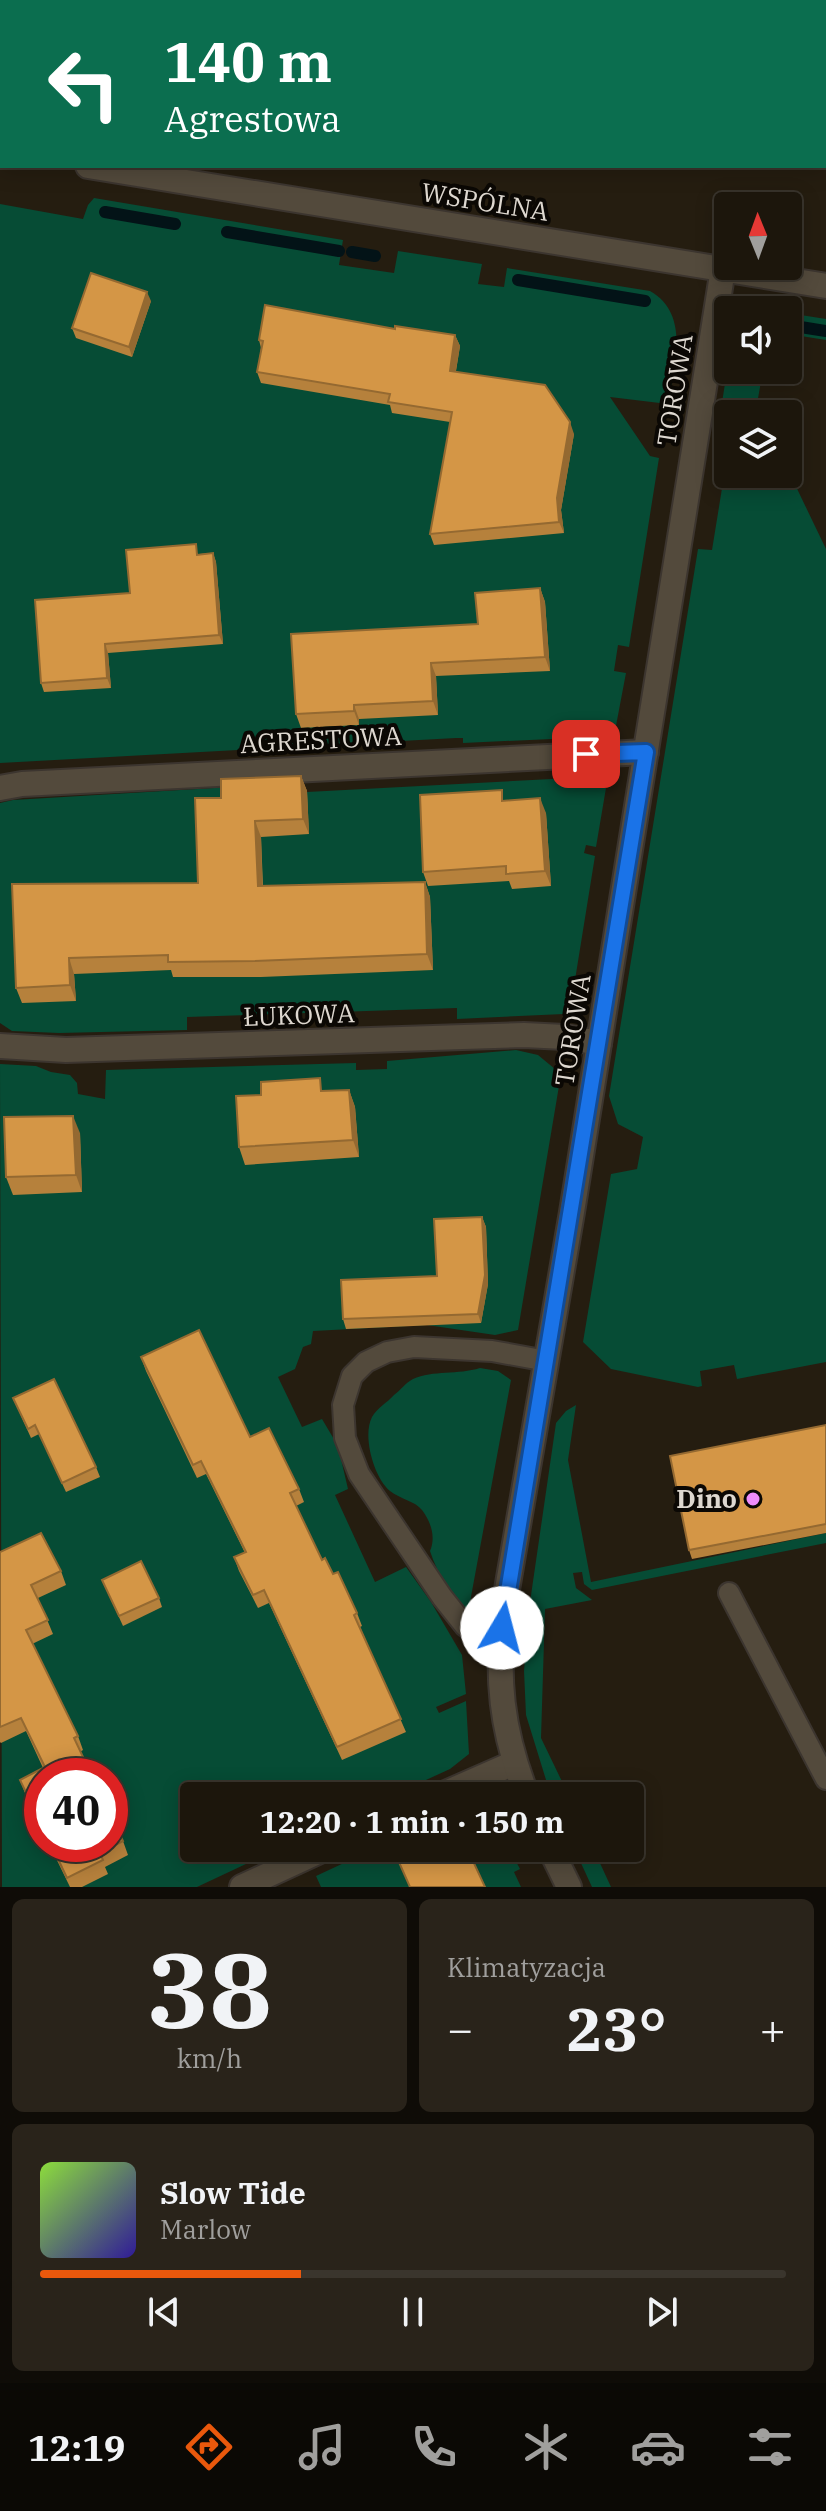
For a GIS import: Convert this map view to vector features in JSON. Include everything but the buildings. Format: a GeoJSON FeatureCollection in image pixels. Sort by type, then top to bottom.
{"type":"FeatureCollection","features":[{"type":"Feature","properties":{"kind":"street","name":"WSPÓLNA"},"geometry":{"type":"LineString","coordinates":[[100,168],[714,268]]}},
{"type":"Feature","properties":{"kind":"street","name":"TOROWA"},"geometry":{"type":"LineString","coordinates":[[521,1782],[514,1763],[500,1697],[504,1607],[547,1361],[721,280]]}},
{"type":"Feature","properties":{"kind":"street","name":"WSPÓLNA"},"geometry":{"type":"LineString","coordinates":[[790,280],[826,286]]}},
{"type":"Feature","properties":{"kind":"street","name":"AGRESTOWA"},"geometry":{"type":"LineString","coordinates":[[0,788],[22,784],[646,752]]}},
{"type":"Feature","properties":{"kind":"street","name":"ŁUKOWA"},"geometry":{"type":"LineString","coordinates":[[0,1046],[66,1050],[524,1035],[599,1043]]}},
{"type":"Feature","properties":{"kind":"street"},"geometry":{"type":"LineString","coordinates":[[471,1782],[514,1763]]}},
{"type":"Feature","properties":{"kind":"street"},"geometry":{"type":"LineString","coordinates":[[242,1887],[296,1862]]}},
{"type":"Feature","properties":{"kind":"street"},"geometry":{"type":"LineString","coordinates":[[557,1862],[569,1887]]}},
{"type":"Feature","properties":{"kind":"lane"},"geometry":{"type":"LineString","coordinates":[[500,1648],[465,1626],[359,1474],[345,1438],[343,1405],[352,1376],[366,1362],[387,1352],[414,1347],[492,1351],[547,1361]]}},
{"type":"Feature","properties":{"kind":"lane"},"geometry":{"type":"LineString","coordinates":[[729,1593],[826,1779]]}},
{"type":"Feature","properties":{"kind":"green space"},"geometry":{"type":"Polygon","coordinates":[[[94,198],[343,240],[339,265],[394,273],[398,251],[482,264],[478,284],[504,287],[507,268],[650,291],[663,301],[671,313],[677,342],[668,404],[610,397],[650,456],[659,458],[629,647],[618,645],[614,671],[626,673],[615,731],[595,737],[463,743],[463,738],[456,738],[0,763],[0,204],[83,219],[94,198]]]}},
{"type":"Feature","properties":{"kind":"green space"},"geometry":{"type":"Polygon","coordinates":[[[802,315],[826,319],[826,340],[802,336],[802,315]]]}},
{"type":"Feature","properties":{"kind":"green space"},"geometry":{"type":"Polygon","coordinates":[[[725,384],[761,384],[758,400],[722,400],[725,384]]]}},
{"type":"Feature","properties":{"kind":"green space"},"geometry":{"type":"Polygon","coordinates":[[[722,488],[797,488],[826,549],[826,1362],[737,1379],[734,1365],[700,1371],[702,1386],[698,1387],[611,1369],[583,1342],[611,1174],[637,1169],[643,1137],[618,1124],[609,1096],[698,549],[712,550],[722,488]]]}},
{"type":"Feature","properties":{"kind":"green space"},"geometry":{"type":"Polygon","coordinates":[[[571,771],[593,775],[606,788],[596,847],[586,845],[584,853],[595,856],[570,1011],[564,1014],[457,1019],[457,1008],[187,1017],[187,1030],[59,1033],[12,1031],[0,1023],[0,803],[280,784],[282,798],[307,792],[571,778],[571,771]]]}},
{"type":"Feature","properties":{"kind":"green space"},"geometry":{"type":"Polygon","coordinates":[[[516,1050],[538,1055],[561,1074],[518,1330],[495,1335],[427,1325],[313,1331],[311,1344],[303,1347],[295,1369],[278,1377],[302,1427],[322,1419],[338,1446],[348,1489],[335,1495],[375,1582],[406,1567],[462,1655],[466,1694],[436,1707],[439,1713],[466,1701],[469,1754],[450,1769],[422,1782],[180,1782],[180,1862],[250,1862],[197,1887],[2,1887],[0,1064],[36,1066],[70,1075],[77,1083],[78,1094],[105,1099],[106,1070],[356,1063],[356,1070],[387,1069],[387,1061],[516,1050]]]}},
{"type":"Feature","properties":{"kind":"green space"},"geometry":{"type":"Polygon","coordinates":[[[480,1368],[498,1371],[511,1380],[468,1613],[433,1560],[430,1551],[432,1530],[422,1510],[390,1491],[379,1477],[371,1456],[368,1435],[374,1414],[410,1381],[429,1374],[480,1368]]]}},
{"type":"Feature","properties":{"kind":"green space"},"geometry":{"type":"Polygon","coordinates":[[[576,1405],[568,1460],[591,1582],[826,1533],[826,1543],[592,1590],[584,1584],[582,1572],[573,1573],[576,1588],[592,1600],[545,1609],[541,1738],[562,1782],[547,1782],[526,1715],[524,1671],[529,1609],[556,1423],[576,1405]]]}},
{"type":"Feature","properties":{"kind":"green space"},"geometry":{"type":"Polygon","coordinates":[[[346,1862],[516,1862],[520,1869],[514,1872],[521,1887],[321,1887],[316,1876],[346,1862]]]}},
{"type":"Feature","properties":{"kind":"green space"},"geometry":{"type":"Polygon","coordinates":[[[580,1862],[599,1862],[611,1887],[592,1887],[580,1862]]]}},
{"type":"Feature","properties":{"kind":"waterway"},"geometry":{"type":"LineString","coordinates":[[105,212],[175,224]]}},
{"type":"Feature","properties":{"kind":"waterway"},"geometry":{"type":"LineString","coordinates":[[227,232],[339,251]]}},
{"type":"Feature","properties":{"kind":"waterway"},"geometry":{"type":"LineString","coordinates":[[352,252],[375,256]]}},
{"type":"Feature","properties":{"kind":"waterway"},"geometry":{"type":"LineString","coordinates":[[518,280],[645,301]]}},
{"type":"Feature","properties":{"kind":"waterway"},"geometry":{"type":"LineString","coordinates":[[802,327],[826,331]]}},
{"type":"Feature","properties":{"kind":"place","name":"Dino"},"geometry":{"type":"Point","coordinates":[753,1499]}},
{"type":"Feature","properties":{"kind":"route"},"geometry":{"type":"LineString","coordinates":[[502,1628],[646,752],[586,754]]}}]}
